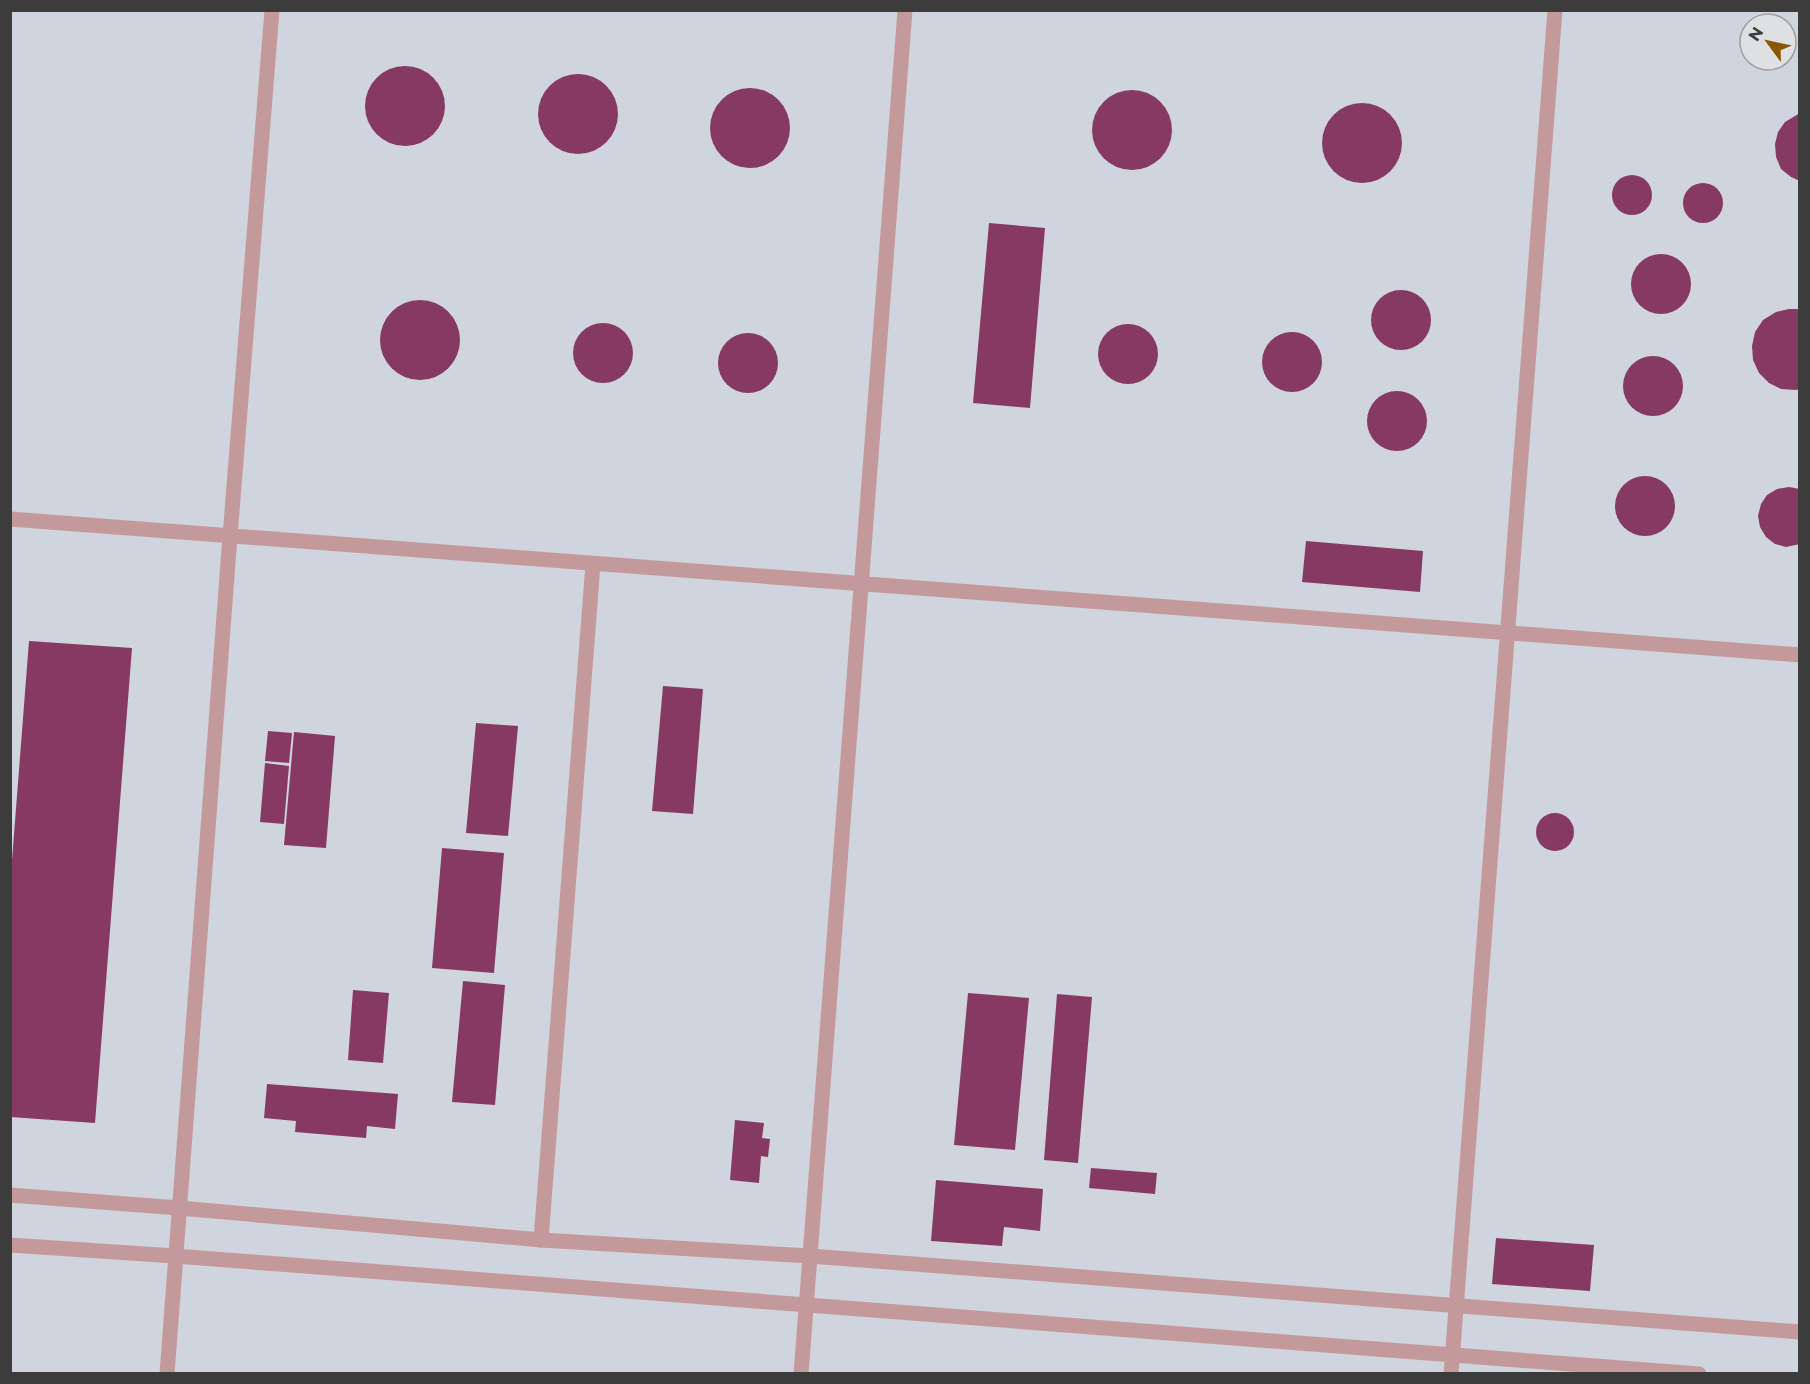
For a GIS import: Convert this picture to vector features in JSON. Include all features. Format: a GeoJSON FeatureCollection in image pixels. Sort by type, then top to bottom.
{"type":"FeatureCollection","features":[{"type":"Feature","properties":{"kind":"lane"},"geometry":{"type":"LineString","coordinates":[[166,1374],[272,10]]}},
{"type":"Feature","properties":{"kind":"lane"},"geometry":{"type":"LineString","coordinates":[[801,1374],[905,10]]}},
{"type":"Feature","properties":{"kind":"lane"},"geometry":{"type":"LineString","coordinates":[[1451,1374],[1555,10]]}},
{"type":"Feature","properties":{"kind":"lane"},"geometry":{"type":"LineString","coordinates":[[10,519],[1800,655]]}},
{"type":"Feature","properties":{"kind":"lane"},"geometry":{"type":"LineString","coordinates":[[541,1240],[593,564]]}},
{"type":"Feature","properties":{"kind":"lane"},"geometry":{"type":"LineString","coordinates":[[10,1195],[541,1240],[810,1256],[1800,1332]]}},
{"type":"Feature","properties":{"kind":"lane"},"geometry":{"type":"LineString","coordinates":[[10,1245],[1699,1374]]}},
{"type":"Feature","properties":{"kind":"shaded area"},"geometry":{"type":"Polygon","coordinates":[[[11,11],[1799,11],[1799,1373],[11,1373],[11,11]]]}},
{"type":"Feature","properties":{"kind":"building"},"geometry":{"type":"Polygon","coordinates":[[[397,66],[413,66],[434,77],[445,98],[445,114],[434,135],[413,146],[397,146],[383,140],[371,128],[365,114],[365,98],[371,84],[383,72],[397,66]]]}},
{"type":"Feature","properties":{"kind":"building"},"geometry":{"type":"Polygon","coordinates":[[[570,74],[586,74],[607,85],[618,106],[618,122],[607,143],[586,154],[570,154],[556,148],[544,136],[538,122],[538,106],[544,92],[556,80],[570,74]]]}},
{"type":"Feature","properties":{"kind":"building"},"geometry":{"type":"Polygon","coordinates":[[[742,88],[758,88],[779,99],[790,120],[790,136],[779,157],[758,168],[742,168],[728,162],[716,150],[710,136],[710,120],[716,106],[728,94],[742,88]]]}},
{"type":"Feature","properties":{"kind":"building"},"geometry":{"type":"Polygon","coordinates":[[[1124,90],[1140,90],[1161,101],[1172,122],[1172,138],[1161,159],[1140,170],[1124,170],[1110,164],[1098,152],[1092,138],[1092,122],[1098,108],[1110,96],[1124,90]]]}},
{"type":"Feature","properties":{"kind":"building"},"geometry":{"type":"Polygon","coordinates":[[[1354,103],[1370,103],[1391,114],[1402,135],[1402,151],[1391,172],[1370,183],[1354,183],[1340,177],[1328,165],[1322,151],[1322,135],[1328,121],[1340,109],[1354,103]]]}},
{"type":"Feature","properties":{"kind":"building"},"geometry":{"type":"Polygon","coordinates":[[[1800,113],[1800,181],[1781,169],[1776,157],[1775,144],[1778,132],[1785,122],[1800,113]]]}},
{"type":"Feature","properties":{"kind":"building"},"geometry":{"type":"Polygon","coordinates":[[[1632,175],[1640,176],[1646,181],[1651,187],[1651,203],[1646,209],[1640,214],[1632,215],[1624,214],[1618,209],[1613,203],[1612,195],[1613,187],[1618,181],[1624,176],[1632,175]]]}},
{"type":"Feature","properties":{"kind":"building"},"geometry":{"type":"Polygon","coordinates":[[[1703,183],[1711,184],[1717,189],[1722,195],[1722,211],[1717,217],[1711,222],[1703,223],[1695,222],[1689,217],[1684,211],[1683,203],[1684,195],[1689,189],[1695,184],[1703,183]]]}},
{"type":"Feature","properties":{"kind":"building"},"geometry":{"type":"Polygon","coordinates":[[[989,223],[1045,228],[1030,408],[973,403],[989,223]]]}},
{"type":"Feature","properties":{"kind":"building"},"geometry":{"type":"Polygon","coordinates":[[[1661,254],[1682,263],[1691,284],[1682,305],[1661,314],[1640,305],[1631,284],[1640,263],[1661,254]]]}},
{"type":"Feature","properties":{"kind":"building"},"geometry":{"type":"Polygon","coordinates":[[[1401,290],[1422,299],[1431,320],[1422,341],[1401,350],[1380,341],[1371,320],[1380,299],[1401,290]]]}},
{"type":"Feature","properties":{"kind":"building"},"geometry":{"type":"Polygon","coordinates":[[[412,300],[428,300],[449,311],[460,332],[460,348],[449,369],[428,380],[412,380],[398,374],[386,362],[380,348],[380,332],[386,318],[398,306],[412,300]]]}},
{"type":"Feature","properties":{"kind":"building"},"geometry":{"type":"Polygon","coordinates":[[[1800,309],[1800,389],[1796,390],[1781,389],[1769,383],[1759,373],[1753,360],[1752,346],[1755,332],[1763,320],[1776,312],[1800,309]]]}},
{"type":"Feature","properties":{"kind":"building"},"geometry":{"type":"Polygon","coordinates":[[[603,323],[624,332],[633,353],[624,374],[603,383],[582,374],[573,353],[582,332],[603,323]]]}},
{"type":"Feature","properties":{"kind":"building"},"geometry":{"type":"Polygon","coordinates":[[[1128,324],[1149,333],[1158,354],[1149,375],[1128,384],[1107,375],[1098,354],[1107,333],[1128,324]]]}},
{"type":"Feature","properties":{"kind":"building"},"geometry":{"type":"Polygon","coordinates":[[[1292,332],[1313,341],[1322,362],[1313,383],[1292,392],[1271,383],[1262,362],[1271,341],[1292,332]]]}},
{"type":"Feature","properties":{"kind":"building"},"geometry":{"type":"Polygon","coordinates":[[[748,333],[769,342],[778,363],[769,384],[748,393],[727,384],[718,363],[727,342],[748,333]]]}},
{"type":"Feature","properties":{"kind":"building"},"geometry":{"type":"Polygon","coordinates":[[[1653,356],[1674,365],[1683,386],[1674,407],[1653,416],[1632,407],[1623,386],[1632,365],[1653,356]]]}},
{"type":"Feature","properties":{"kind":"building"},"geometry":{"type":"Polygon","coordinates":[[[1397,391],[1418,400],[1427,421],[1418,442],[1397,451],[1376,442],[1367,421],[1376,400],[1397,391]]]}},
{"type":"Feature","properties":{"kind":"building"},"geometry":{"type":"Polygon","coordinates":[[[1645,476],[1666,485],[1675,506],[1666,527],[1645,536],[1624,527],[1615,506],[1624,485],[1645,476]]]}},
{"type":"Feature","properties":{"kind":"building"},"geometry":{"type":"Polygon","coordinates":[[[1789,487],[1800,489],[1800,544],[1786,547],[1775,544],[1766,537],[1760,527],[1758,516],[1761,504],[1767,495],[1777,489],[1789,487]]]}},
{"type":"Feature","properties":{"kind":"building"},"geometry":{"type":"Polygon","coordinates":[[[1306,541],[1423,551],[1420,592],[1302,582],[1306,541]]]}},
{"type":"Feature","properties":{"kind":"building"},"geometry":{"type":"Polygon","coordinates":[[[29,641],[132,648],[95,1123],[10,1117],[10,886],[29,641]]]}},
{"type":"Feature","properties":{"kind":"building"},"geometry":{"type":"Polygon","coordinates":[[[663,686],[703,689],[693,814],[652,811],[663,686]]]}},
{"type":"Feature","properties":{"kind":"building"},"geometry":{"type":"Polygon","coordinates":[[[476,723],[518,726],[508,836],[466,833],[476,723]]]}},
{"type":"Feature","properties":{"kind":"building"},"geometry":{"type":"Polygon","coordinates":[[[268,731],[292,733],[289,763],[265,761],[268,731]]]}},
{"type":"Feature","properties":{"kind":"building"},"geometry":{"type":"Polygon","coordinates":[[[294,732],[335,736],[326,848],[284,845],[294,732]]]}},
{"type":"Feature","properties":{"kind":"building"},"geometry":{"type":"Polygon","coordinates":[[[265,763],[289,766],[284,824],[260,822],[265,763]]]}},
{"type":"Feature","properties":{"kind":"building"},"geometry":{"type":"Polygon","coordinates":[[[1555,813],[1562,814],[1568,819],[1573,825],[1573,839],[1568,845],[1562,850],[1555,851],[1548,850],[1542,845],[1537,839],[1536,832],[1537,825],[1542,819],[1548,814],[1555,813]]]}},
{"type":"Feature","properties":{"kind":"building"},"geometry":{"type":"Polygon","coordinates":[[[442,848],[504,853],[494,973],[432,968],[442,848]]]}},
{"type":"Feature","properties":{"kind":"building"},"geometry":{"type":"Polygon","coordinates":[[[463,981],[505,985],[495,1105],[452,1102],[463,981]]]}},
{"type":"Feature","properties":{"kind":"building"},"geometry":{"type":"Polygon","coordinates":[[[353,990],[389,993],[383,1063],[348,1060],[353,990]]]}},
{"type":"Feature","properties":{"kind":"building"},"geometry":{"type":"Polygon","coordinates":[[[968,993],[1029,998],[1015,1150],[954,1145],[968,993]]]}},
{"type":"Feature","properties":{"kind":"building"},"geometry":{"type":"Polygon","coordinates":[[[1057,994],[1092,997],[1078,1163],[1044,1160],[1057,994]]]}},
{"type":"Feature","properties":{"kind":"building"},"geometry":{"type":"Polygon","coordinates":[[[267,1084],[398,1094],[395,1129],[367,1126],[366,1138],[295,1132],[296,1121],[264,1118],[267,1084]]]}},
{"type":"Feature","properties":{"kind":"building"},"geometry":{"type":"Polygon","coordinates":[[[735,1120],[764,1123],[762,1138],[770,1139],[768,1157],[761,1156],[759,1183],[730,1180],[735,1120]]]}},
{"type":"Feature","properties":{"kind":"building"},"geometry":{"type":"Polygon","coordinates":[[[1091,1168],[1157,1173],[1155,1194],[1089,1188],[1091,1168]]]}},
{"type":"Feature","properties":{"kind":"building"},"geometry":{"type":"Polygon","coordinates":[[[936,1180],[1043,1189],[1040,1231],[1004,1227],[1002,1246],[931,1241],[936,1180]]]}},
{"type":"Feature","properties":{"kind":"building"},"geometry":{"type":"Polygon","coordinates":[[[1496,1238],[1594,1245],[1590,1291],[1492,1284],[1496,1238]]]}}]}
